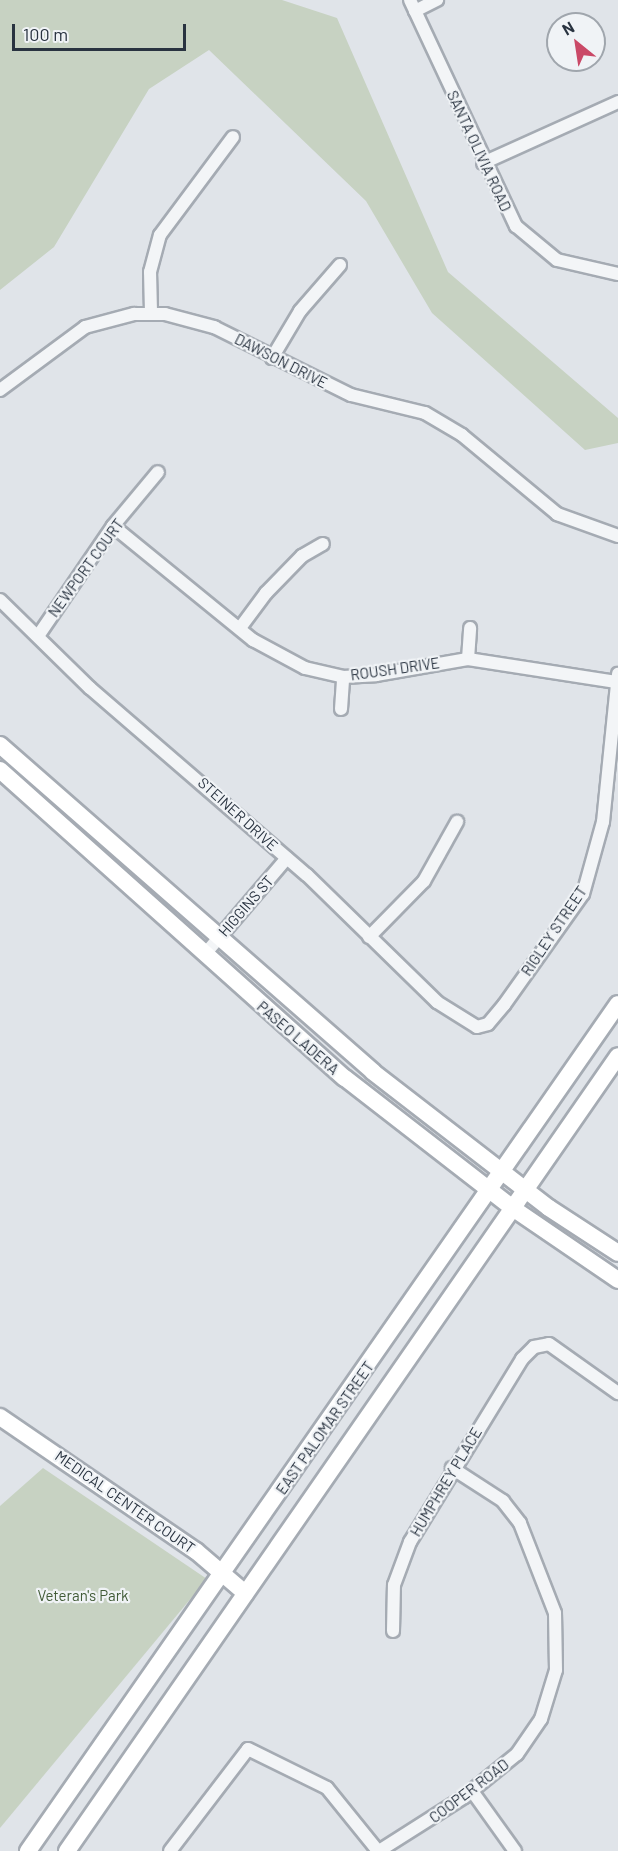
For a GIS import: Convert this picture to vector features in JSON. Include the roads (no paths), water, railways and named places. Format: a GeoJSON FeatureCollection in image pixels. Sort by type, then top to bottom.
{"type":"FeatureCollection","features":[{"type":"Feature","properties":{"kind":"main road","name":"PASEO LADERA"},"geometry":{"type":"LineString","coordinates":[[0,745],[373,1072],[504,1170],[526,1191],[618,1253]]}},
{"type":"Feature","properties":{"kind":"main road","name":"PASEO LADERA"},"geometry":{"type":"LineString","coordinates":[[0,770],[345,1078],[514,1209],[618,1280]]}},
{"type":"Feature","properties":{"kind":"main road","name":"EAST PALOMAR STREET"},"geometry":{"type":"LineString","coordinates":[[28,1851],[224,1574],[618,1004]]}},
{"type":"Feature","properties":{"kind":"main road","name":"EAST PALOMAR STREET"},"geometry":{"type":"LineString","coordinates":[[67,1851],[618,1056]]}},
{"type":"Feature","properties":{"kind":"main road","name":"MEDICAL CENTER COURT"},"geometry":{"type":"LineString","coordinates":[[0,1417],[224,1574],[245,1593]]}},
{"type":"Feature","properties":{"kind":"street"},"geometry":{"type":"LineString","coordinates":[[413,5],[437,0]]}},
{"type":"Feature","properties":{"kind":"street","name":"SANTA OLIVIA ROAD"},"geometry":{"type":"LineString","coordinates":[[413,5],[508,215],[535,246],[569,266],[618,274]]}},
{"type":"Feature","properties":{"kind":"street"},"geometry":{"type":"LineString","coordinates":[[483,163],[618,102]]}},
{"type":"Feature","properties":{"kind":"street"},"geometry":{"type":"LineString","coordinates":[[151,312],[150,272],[160,235],[233,137]]}},
{"type":"Feature","properties":{"kind":"street"},"geometry":{"type":"LineString","coordinates":[[272,358],[300,311],[340,265]]}},
{"type":"Feature","properties":{"kind":"street","name":"DAWSON DRIVE"},"geometry":{"type":"LineString","coordinates":[[0,390],[84,327],[151,312],[214,327],[272,358],[351,394],[425,413],[462,435],[557,514],[618,536]]}},
{"type":"Feature","properties":{"kind":"street","name":"NEWPORT COURT"},"geometry":{"type":"LineString","coordinates":[[38,636],[113,526],[158,472]]}},
{"type":"Feature","properties":{"kind":"street","name":"ROUSH DRIVE"},"geometry":{"type":"LineString","coordinates":[[113,526],[240,628],[305,668],[342,677],[468,659],[617,678]]}},
{"type":"Feature","properties":{"kind":"street"},"geometry":{"type":"LineString","coordinates":[[240,628],[266,593],[303,556],[323,544]]}},
{"type":"Feature","properties":{"kind":"street","name":"STEINER DRIVE"},"geometry":{"type":"LineString","coordinates":[[0,600],[90,688],[287,858],[437,1002],[477,1027]]}},
{"type":"Feature","properties":{"kind":"street"},"geometry":{"type":"LineString","coordinates":[[468,659],[470,628]]}},
{"type":"Feature","properties":{"kind":"street"},"geometry":{"type":"LineString","coordinates":[[341,709],[342,677]]}},
{"type":"Feature","properties":{"kind":"street","name":"RIGLEY STREET"},"geometry":{"type":"LineString","coordinates":[[477,1027],[488,1024],[504,1005],[583,894],[614,774],[617,678]]}},
{"type":"Feature","properties":{"kind":"street"},"geometry":{"type":"LineString","coordinates":[[369,938],[424,880],[457,822]]}},
{"type":"Feature","properties":{"kind":"street","name":"HIGGINS ST"},"geometry":{"type":"LineString","coordinates":[[205,954],[287,858]]}},
{"type":"Feature","properties":{"kind":"street","name":"HUMPHREY PLACE"},"geometry":{"type":"LineString","coordinates":[[393,1631],[398,1569],[452,1468],[534,1347],[549,1344],[574,1357],[618,1393]]}},
{"type":"Feature","properties":{"kind":"street","name":"COOPER ROAD"},"geometry":{"type":"LineString","coordinates":[[378,1851],[472,1791],[517,1754],[536,1729],[552,1688],[558,1644],[551,1600],[520,1523],[503,1501],[452,1468]]}},
{"type":"Feature","properties":{"kind":"street"},"geometry":{"type":"LineString","coordinates":[[170,1851],[248,1749],[327,1788],[378,1851]]}},
{"type":"Feature","properties":{"kind":"street"},"geometry":{"type":"LineString","coordinates":[[472,1791],[515,1851]]}},
{"type":"Feature","properties":{"kind":"park label","name":"Veteran's Park"},"geometry":{"type":"Point","coordinates":[83,1596]}}]}
